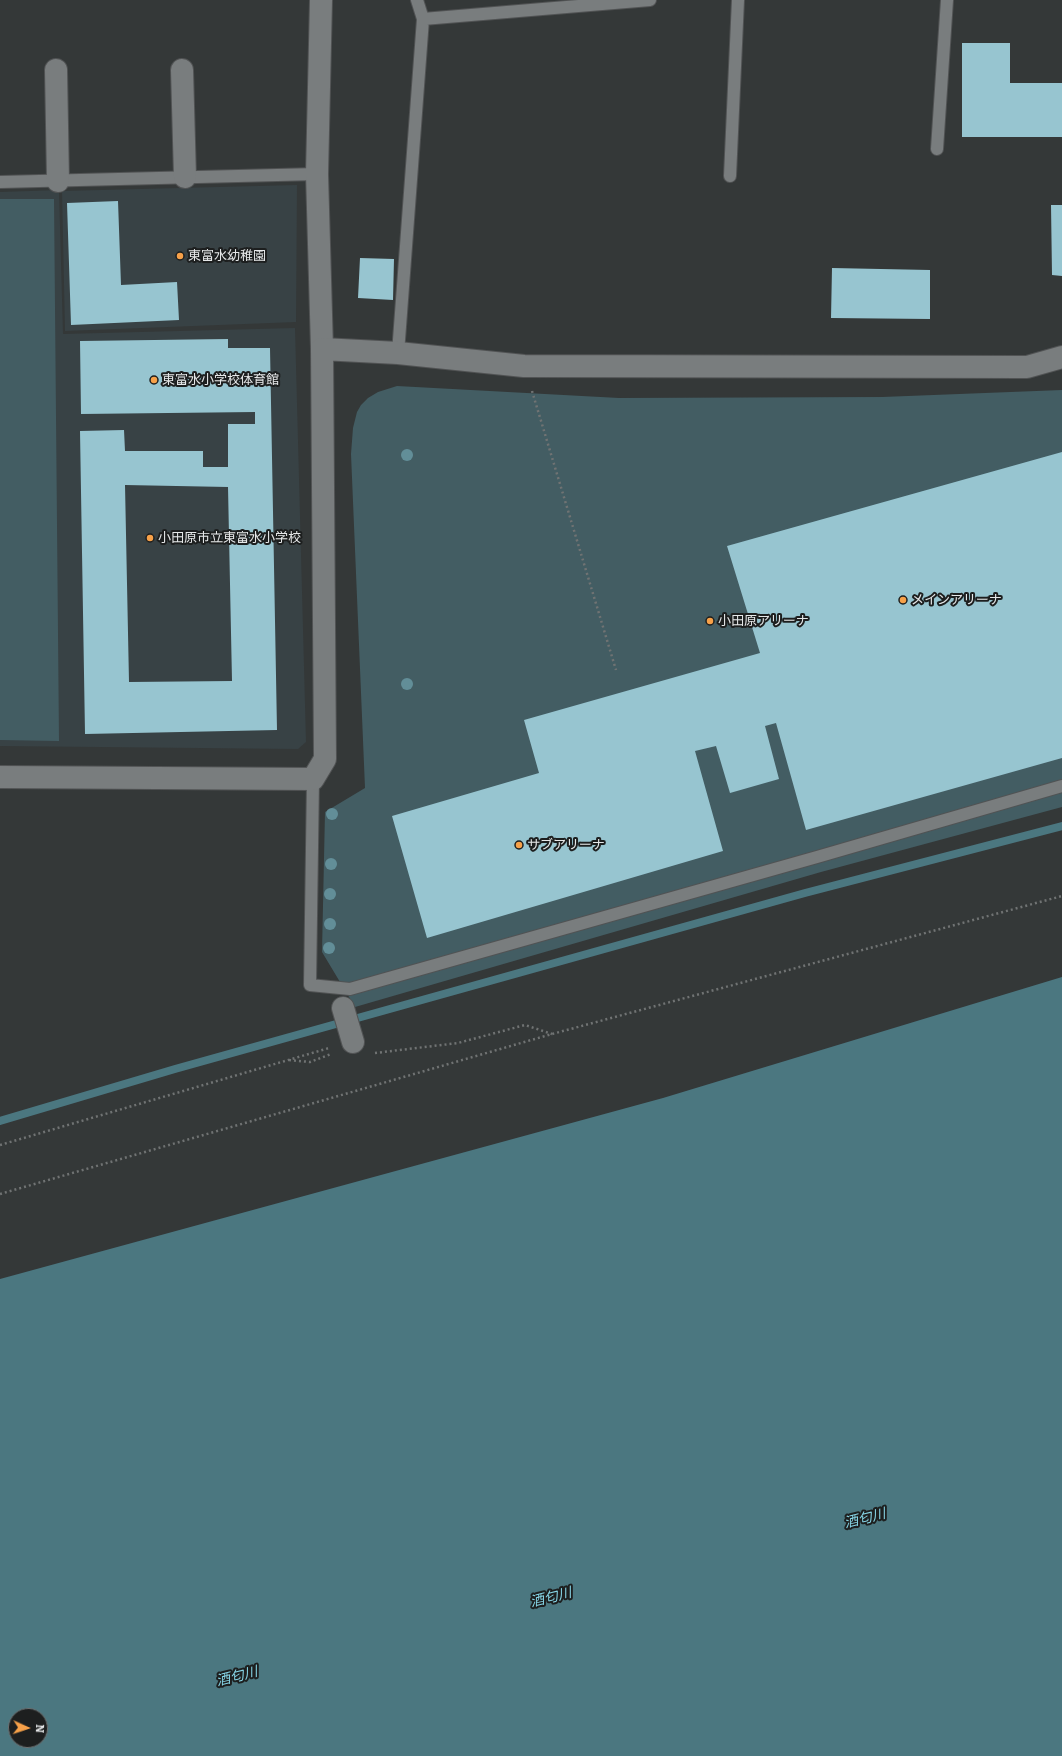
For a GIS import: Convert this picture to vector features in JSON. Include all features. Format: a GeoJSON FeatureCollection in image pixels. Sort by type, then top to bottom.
{"type":"FeatureCollection","features":[{"type":"Feature","properties":{"kind":"street"},"geometry":{"type":"LineString","coordinates":[[0,777],[313,779],[325,759],[322,349],[317,174],[321,0]]}},
{"type":"Feature","properties":{"kind":"street"},"geometry":{"type":"LineString","coordinates":[[56,70],[58,180]]}},
{"type":"Feature","properties":{"kind":"street"},"geometry":{"type":"LineString","coordinates":[[182,70],[185,177]]}},
{"type":"Feature","properties":{"kind":"street"},"geometry":{"type":"LineString","coordinates":[[322,349],[398,353],[524,366],[1027,367],[1062,357]]}},
{"type":"Feature","properties":{"kind":"street"},"geometry":{"type":"LineString","coordinates":[[343,1008],[356,1048]]}},
{"type":"Feature","properties":{"kind":"lane"},"geometry":{"type":"LineString","coordinates":[[398,353],[423,19],[417,0]]}},
{"type":"Feature","properties":{"kind":"lane"},"geometry":{"type":"LineString","coordinates":[[423,19],[650,0]]}},
{"type":"Feature","properties":{"kind":"lane"},"geometry":{"type":"LineString","coordinates":[[730,176],[738,0]]}},
{"type":"Feature","properties":{"kind":"lane"},"geometry":{"type":"LineString","coordinates":[[937,149],[947,0]]}},
{"type":"Feature","properties":{"kind":"lane"},"geometry":{"type":"LineString","coordinates":[[0,182],[317,174]]}},
{"type":"Feature","properties":{"kind":"lane"},"geometry":{"type":"LineString","coordinates":[[313,779],[310,985],[350,988],[809,860],[1062,786]]}},
{"type":"Feature","properties":{"kind":"path"},"geometry":{"type":"LineString","coordinates":[[524,366],[616,670]]}},
{"type":"Feature","properties":{"kind":"path"},"geometry":{"type":"LineString","coordinates":[[0,1194],[552,1034],[1062,896]]}},
{"type":"Feature","properties":{"kind":"path"},"geometry":{"type":"LineString","coordinates":[[0,1144],[287,1060],[356,1048],[458,1043],[526,1025],[552,1034]]}},
{"type":"Feature","properties":{"kind":"path"},"geometry":{"type":"LineString","coordinates":[[287,1060],[310,1062],[331,1054],[356,1048]]}},
{"type":"Feature","properties":{"kind":"shaded area","name":"東富水幼稚園"},"geometry":{"type":"Polygon","coordinates":[[[297,185],[296,322],[65,331],[62,191],[297,185]]]}},
{"type":"Feature","properties":{"kind":"shaded area","name":"小田原市立東富水小学校"},"geometry":{"type":"Polygon","coordinates":[[[59,190],[63,334],[295,328],[306,742],[298,749],[0,746],[0,192],[59,190]]]}},
{"type":"Feature","properties":{"kind":"shaded area"},"geometry":{"type":"Polygon","coordinates":[[[0,199],[54,199],[59,741],[0,740],[0,199]]]}},
{"type":"Feature","properties":{"kind":"shaded area","name":"小田原アリーナ"},"geometry":{"type":"Polygon","coordinates":[[[397,386],[619,398],[882,397],[1062,390],[1062,807],[821,872],[355,1007],[322,952],[325,812],[365,788],[351,454],[353,428],[357,412],[368,398],[378,392],[397,386]]]}},
{"type":"Feature","properties":{"kind":"water","name":"酒匂川"},"geometry":{"type":"Polygon","coordinates":[[[1062,977],[1062,1756],[0,1756],[0,1279],[663,1098],[1062,977]]]}},
{"type":"Feature","properties":{"kind":"building"},"geometry":{"type":"Polygon","coordinates":[[[962,43],[1010,43],[1010,83],[1062,83],[1062,137],[962,137],[962,43]]]}},
{"type":"Feature","properties":{"kind":"building"},"geometry":{"type":"Polygon","coordinates":[[[118,201],[121,285],[177,282],[179,320],[71,325],[67,203],[118,201]]]}},
{"type":"Feature","properties":{"kind":"building"},"geometry":{"type":"Polygon","coordinates":[[[1051,205],[1062,205],[1062,276],[1052,275],[1051,205]]]}},
{"type":"Feature","properties":{"kind":"building"},"geometry":{"type":"Polygon","coordinates":[[[360,258],[394,259],[393,300],[358,298],[360,258]]]}},
{"type":"Feature","properties":{"kind":"building"},"geometry":{"type":"Polygon","coordinates":[[[832,268],[930,270],[930,319],[831,318],[832,268]]]}},
{"type":"Feature","properties":{"kind":"building"},"geometry":{"type":"Polygon","coordinates":[[[228,339],[228,348],[270,348],[277,730],[85,734],[80,431],[124,430],[125,451],[203,451],[203,467],[228,467],[228,424],[255,424],[255,412],[81,414],[80,341],[228,339]],[[125,485],[129,682],[232,681],[228,487],[125,485]]]}},
{"type":"Feature","properties":{"kind":"building","name":"メインアリーナ"},"geometry":{"type":"Polygon","coordinates":[[[1062,452],[1062,758],[806,830],[776,723],[765,726],[779,779],[730,793],[716,746],[695,751],[723,851],[427,938],[392,816],[539,773],[524,720],[760,653],[727,546],[1062,452]]]}},
{"type":"Feature","properties":{"kind":"waterway"},"geometry":{"type":"LineString","coordinates":[[0,1121],[175,1069],[805,893],[1062,826]]}},
{"type":"Feature","properties":{"kind":"place","name":"東富水幼稚園"},"geometry":{"type":"Point","coordinates":[180,256]}},
{"type":"Feature","properties":{"kind":"place","name":"東富水小学校体育館"},"geometry":{"type":"Point","coordinates":[154,380]}},
{"type":"Feature","properties":{"kind":"place","name":"小田原市立東富水小学校"},"geometry":{"type":"Point","coordinates":[150,538]}},
{"type":"Feature","properties":{"kind":"place","name":"メインアリーナ"},"geometry":{"type":"Point","coordinates":[903,600]}},
{"type":"Feature","properties":{"kind":"place","name":"小田原アリーナ"},"geometry":{"type":"Point","coordinates":[710,621]}},
{"type":"Feature","properties":{"kind":"place","name":"サブアリーナ"},"geometry":{"type":"Point","coordinates":[519,845]}}]}
